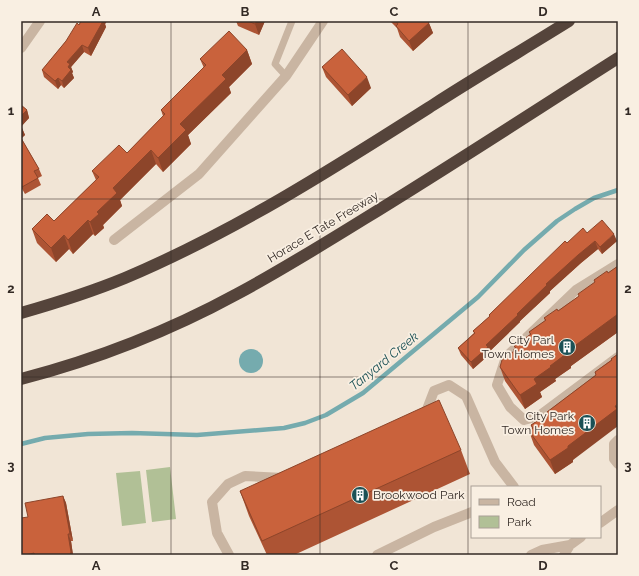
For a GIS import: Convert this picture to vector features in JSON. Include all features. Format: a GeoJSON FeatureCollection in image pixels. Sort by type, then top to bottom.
{"type":"FeatureCollection","features":[{"type":"Feature","properties":{"kind":"highway"},"geometry":{"type":"LineString","coordinates":[[21,313],[55,303],[125,278],[196,245],[348,160],[435,103],[569,21]]}},
{"type":"Feature","properties":{"kind":"highway","name":"Horace E Tate Freeway"},"geometry":{"type":"LineString","coordinates":[[21,379],[120,347],[165,329],[236,295],[399,198],[618,58]]}},
{"type":"Feature","properties":{"kind":"street"},"geometry":{"type":"LineString","coordinates":[[21,48],[40,21]]}},
{"type":"Feature","properties":{"kind":"street"},"geometry":{"type":"LineString","coordinates":[[114,240],[199,174],[286,76],[323,21]]}},
{"type":"Feature","properties":{"kind":"street"},"geometry":{"type":"LineString","coordinates":[[618,264],[576,290],[506,357],[497,385],[510,407],[524,420],[539,416],[618,357]]}},
{"type":"Feature","properties":{"kind":"street"},"geometry":{"type":"LineString","coordinates":[[416,421],[423,418],[434,391],[449,385],[466,396],[495,462],[513,486]]}},
{"type":"Feature","properties":{"kind":"street"},"geometry":{"type":"LineString","coordinates":[[618,440],[614,444],[614,458],[618,464]]}},
{"type":"Feature","properties":{"kind":"street"},"geometry":{"type":"LineString","coordinates":[[229,555],[217,533],[212,502],[228,484],[245,476],[289,478],[296,475]]}},
{"type":"Feature","properties":{"kind":"street"},"geometry":{"type":"LineString","coordinates":[[601,522],[618,510]]}},
{"type":"Feature","properties":{"kind":"street"},"geometry":{"type":"LineString","coordinates":[[377,555],[434,527],[471,512]]}},
{"type":"Feature","properties":{"kind":"street"},"geometry":{"type":"LineString","coordinates":[[563,538],[571,550]]}},
{"type":"Feature","properties":{"kind":"street"},"geometry":{"type":"LineString","coordinates":[[564,555],[571,550],[580,538]]}},
{"type":"Feature","properties":{"kind":"street"},"geometry":{"type":"LineString","coordinates":[[531,555],[542,550],[571,550]]}},
{"type":"Feature","properties":{"kind":"lane"},"geometry":{"type":"LineString","coordinates":[[286,76],[275,64],[292,21]]}},
{"type":"Feature","properties":{"kind":"green space"},"geometry":{"type":"Polygon","coordinates":[[[170,467],[176,519],[152,522],[146,470],[170,467]]]}},
{"type":"Feature","properties":{"kind":"green space"},"geometry":{"type":"Polygon","coordinates":[[[140,471],[146,523],[122,526],[116,473],[140,471]]]}},
{"type":"Feature","properties":{"kind":"water"},"geometry":{"type":"Polygon","coordinates":[[[251,349],[256,350],[262,356],[262,366],[256,372],[251,373],[246,372],[240,366],[239,361],[240,356],[246,350],[251,349]]]}},
{"type":"Feature","properties":{"kind":"building"},"geometry":{"type":"Polygon","coordinates":[[[81,21],[103,21],[88,48],[82,45],[67,62],[70,64],[68,67],[71,70],[62,81],[58,78],[55,81],[42,70],[66,41],[77,23],[79,25],[81,21]]]}},
{"type":"Feature","properties":{"kind":"building"},"geometry":{"type":"Polygon","coordinates":[[[248,21],[257,21],[255,24],[248,21]]]}},
{"type":"Feature","properties":{"kind":"building"},"geometry":{"type":"Polygon","coordinates":[[[396,21],[428,21],[429,23],[409,41],[396,26],[398,24],[396,21]]]}},
{"type":"Feature","properties":{"kind":"building"},"geometry":{"type":"Polygon","coordinates":[[[229,31],[247,50],[222,75],[226,79],[180,124],[186,130],[158,158],[151,150],[113,188],[117,193],[97,212],[99,214],[90,222],[88,220],[68,240],[64,235],[51,248],[32,229],[47,214],[54,221],[99,177],[92,171],[119,145],[127,153],[165,114],[161,110],[206,65],[200,59],[229,31]]]}},
{"type":"Feature","properties":{"kind":"building"},"geometry":{"type":"Polygon","coordinates":[[[342,49],[367,77],[348,95],[322,67],[342,49]]]}},
{"type":"Feature","properties":{"kind":"building"},"geometry":{"type":"Polygon","coordinates":[[[21,105],[27,110],[21,116],[21,105]]]}},
{"type":"Feature","properties":{"kind":"building"},"geometry":{"type":"Polygon","coordinates":[[[21,138],[39,169],[34,171],[38,178],[22,187],[21,184],[21,138]]]}},
{"type":"Feature","properties":{"kind":"building"},"geometry":{"type":"Polygon","coordinates":[[[602,220],[614,234],[600,247],[595,241],[578,255],[546,284],[547,285],[517,314],[518,315],[486,345],[488,347],[471,362],[458,348],[475,333],[473,331],[565,241],[567,243],[583,228],[587,233],[602,220]]]}},
{"type":"Feature","properties":{"kind":"building","name":"City Parl Town Homes"},"geometry":{"type":"Polygon","coordinates":[[[618,266],[618,314],[565,353],[566,354],[550,366],[551,367],[534,379],[537,384],[520,395],[500,367],[502,360],[514,351],[513,350],[516,348],[514,346],[531,334],[529,332],[546,320],[544,318],[557,309],[558,311],[579,296],[578,294],[595,282],[594,280],[607,271],[608,273],[618,266]]]}},
{"type":"Feature","properties":{"kind":"building"},"geometry":{"type":"Polygon","coordinates":[[[618,354],[618,404],[615,406],[617,409],[568,446],[568,448],[550,460],[529,431],[533,428],[531,425],[548,414],[547,412],[596,375],[595,372],[618,354]]]}},
{"type":"Feature","properties":{"kind":"building"},"geometry":{"type":"Polygon","coordinates":[[[439,400],[461,450],[262,541],[240,491],[439,400]]]}},
{"type":"Feature","properties":{"kind":"building"},"geometry":{"type":"Polygon","coordinates":[[[63,496],[70,534],[68,534],[71,552],[70,555],[35,555],[34,553],[21,555],[21,518],[28,517],[25,503],[63,496]]]}},
{"type":"Feature","properties":{"kind":"waterway","name":"Tanyard Creek"},"geometry":{"type":"LineString","coordinates":[[21,444],[45,438],[88,434],[132,433],[197,435],[284,428],[305,423],[326,415],[363,393],[478,297],[524,250],[557,221],[594,198],[618,190]]}},
{"type":"Feature","properties":{"kind":"place","name":"City Parl Town Homes"},"geometry":{"type":"Point","coordinates":[567,347]}},
{"type":"Feature","properties":{"kind":"place","name":"City Park Town Homes"},"geometry":{"type":"Point","coordinates":[587,423]}},
{"type":"Feature","properties":{"kind":"place","name":"Brookwood Park"},"geometry":{"type":"Point","coordinates":[360,495]}}]}
